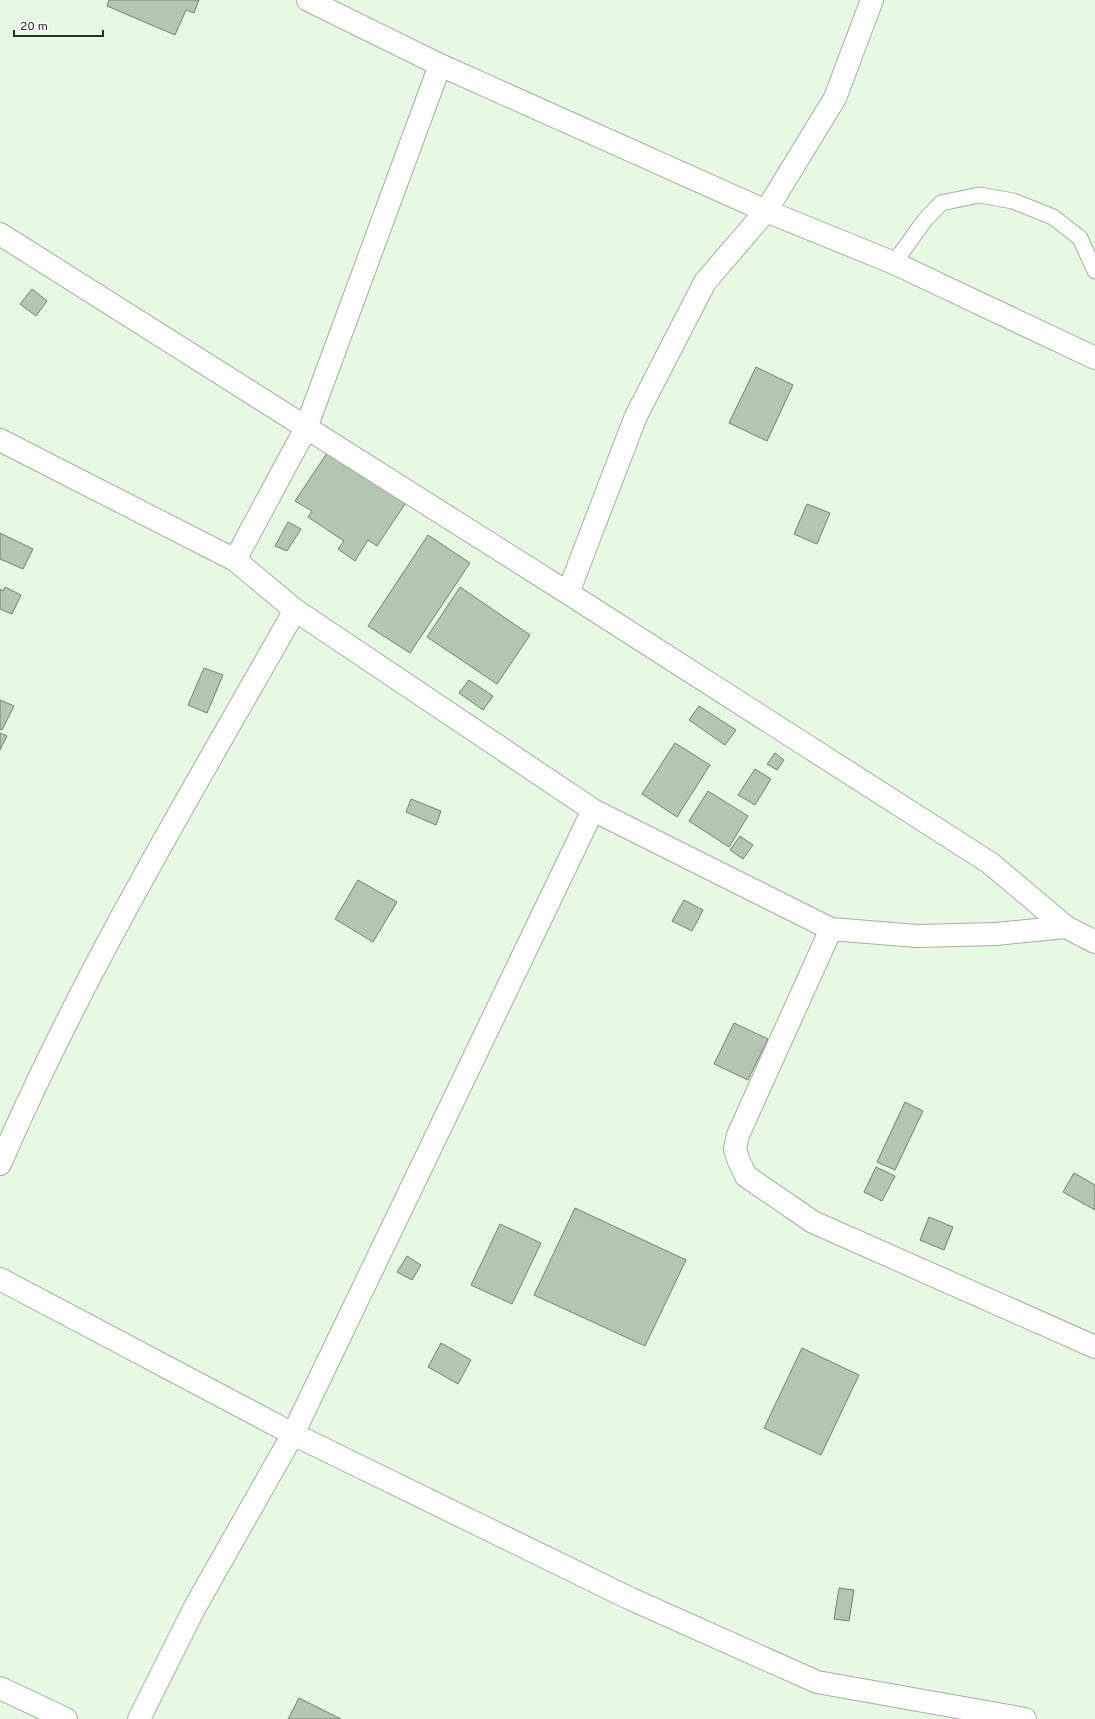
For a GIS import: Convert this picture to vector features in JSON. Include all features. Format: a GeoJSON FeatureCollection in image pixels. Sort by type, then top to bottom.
{"type":"FeatureCollection","features":[{"type":"Feature","properties":{"kind":"street"},"geometry":{"type":"LineString","coordinates":[[308,0],[440,64],[766,210],[894,263],[1095,358]]}},
{"type":"Feature","properties":{"kind":"street"},"geometry":{"type":"LineString","coordinates":[[568,593],[636,416],[705,282],[766,210],[835,98],[872,0]]}},
{"type":"Feature","properties":{"kind":"street"},"geometry":{"type":"LineString","coordinates":[[235,560],[306,428],[440,64]]}},
{"type":"Feature","properties":{"kind":"street"},"geometry":{"type":"LineString","coordinates":[[0,234],[568,593],[990,863],[1066,927],[1095,942]]}},
{"type":"Feature","properties":{"kind":"street"},"geometry":{"type":"LineString","coordinates":[[0,440],[235,560],[295,610],[593,810],[831,929],[917,936],[996,934],[1066,927]]}},
{"type":"Feature","properties":{"kind":"street"},"geometry":{"type":"LineString","coordinates":[[0,1164],[30,1094],[116,927],[295,610]]}},
{"type":"Feature","properties":{"kind":"street"},"geometry":{"type":"LineString","coordinates":[[139,1719],[195,1608],[293,1434],[593,810]]}},
{"type":"Feature","properties":{"kind":"street"},"geometry":{"type":"LineString","coordinates":[[831,929],[738,1135],[735,1149],[746,1176],[812,1222],[1095,1346]]}},
{"type":"Feature","properties":{"kind":"street"},"geometry":{"type":"LineString","coordinates":[[0,1280],[293,1434],[631,1599],[817,1682],[1013,1718]]}},
{"type":"Feature","properties":{"kind":"street"},"geometry":{"type":"LineString","coordinates":[[0,1688],[66,1719]]}},
{"type":"Feature","properties":{"kind":"lane"},"geometry":{"type":"LineString","coordinates":[[894,263],[925,220],[941,203],[979,195],[1013,201],[1053,217],[1080,238],[1095,271]]}},
{"type":"Feature","properties":{"kind":"building"},"geometry":{"type":"Polygon","coordinates":[[[109,0],[199,0],[194,13],[186,10],[175,35],[107,6],[109,0]]]}},
{"type":"Feature","properties":{"kind":"building"},"geometry":{"type":"Polygon","coordinates":[[[32,289],[47,301],[36,316],[20,304],[32,289]]]}},
{"type":"Feature","properties":{"kind":"building"},"geometry":{"type":"Polygon","coordinates":[[[756,367],[793,385],[767,441],[729,423],[756,367]]]}},
{"type":"Feature","properties":{"kind":"building"},"geometry":{"type":"Polygon","coordinates":[[[329,450],[407,501],[377,546],[368,540],[355,561],[338,549],[344,541],[308,517],[312,511],[295,501],[329,450]]]}},
{"type":"Feature","properties":{"kind":"building"},"geometry":{"type":"Polygon","coordinates":[[[807,504],[830,513],[817,544],[794,534],[807,504]]]}},
{"type":"Feature","properties":{"kind":"building"},"geometry":{"type":"Polygon","coordinates":[[[288,522],[301,529],[287,551],[275,546],[288,522]]]}},
{"type":"Feature","properties":{"kind":"building"},"geometry":{"type":"Polygon","coordinates":[[[0,533],[33,549],[23,569],[0,559],[0,533]]]}},
{"type":"Feature","properties":{"kind":"building"},"geometry":{"type":"Polygon","coordinates":[[[428,535],[470,563],[410,653],[368,626],[428,535]]]}},
{"type":"Feature","properties":{"kind":"building"},"geometry":{"type":"Polygon","coordinates":[[[5,587],[21,595],[12,614],[0,609],[0,589],[3,591],[5,587]]]}},
{"type":"Feature","properties":{"kind":"building"},"geometry":{"type":"Polygon","coordinates":[[[460,587],[530,635],[497,684],[427,637],[460,587]]]}},
{"type":"Feature","properties":{"kind":"building"},"geometry":{"type":"Polygon","coordinates":[[[204,668],[223,675],[207,713],[188,705],[204,668]]]}},
{"type":"Feature","properties":{"kind":"building"},"geometry":{"type":"Polygon","coordinates":[[[469,680],[493,696],[483,710],[459,693],[469,680]]]}},
{"type":"Feature","properties":{"kind":"building"},"geometry":{"type":"Polygon","coordinates":[[[0,700],[14,706],[2,730],[0,729],[0,700]]]}},
{"type":"Feature","properties":{"kind":"building"},"geometry":{"type":"Polygon","coordinates":[[[699,706],[736,730],[725,745],[689,720],[699,706]]]}},
{"type":"Feature","properties":{"kind":"building"},"geometry":{"type":"Polygon","coordinates":[[[0,733],[7,736],[0,750],[0,733]]]}},
{"type":"Feature","properties":{"kind":"building"},"geometry":{"type":"Polygon","coordinates":[[[675,743],[710,765],[677,817],[642,794],[675,743]]]}},
{"type":"Feature","properties":{"kind":"building"},"geometry":{"type":"Polygon","coordinates":[[[775,753],[784,760],[777,770],[767,764],[775,753]]]}},
{"type":"Feature","properties":{"kind":"building"},"geometry":{"type":"Polygon","coordinates":[[[755,769],[771,779],[755,805],[738,795],[755,769]]]}},
{"type":"Feature","properties":{"kind":"building"},"geometry":{"type":"Polygon","coordinates":[[[708,791],[748,816],[729,847],[689,821],[708,791]]]}},
{"type":"Feature","properties":{"kind":"building"},"geometry":{"type":"Polygon","coordinates":[[[411,799],[441,811],[436,825],[406,812],[411,799]]]}},
{"type":"Feature","properties":{"kind":"building"},"geometry":{"type":"Polygon","coordinates":[[[740,836],[753,845],[743,859],[730,850],[740,836]]]}},
{"type":"Feature","properties":{"kind":"building"},"geometry":{"type":"Polygon","coordinates":[[[358,880],[397,902],[373,942],[335,919],[358,880]]]}},
{"type":"Feature","properties":{"kind":"building"},"geometry":{"type":"Polygon","coordinates":[[[684,900],[703,910],[692,931],[672,921],[684,900]]]}},
{"type":"Feature","properties":{"kind":"building"},"geometry":{"type":"Polygon","coordinates":[[[734,1023],[768,1039],[748,1080],[714,1064],[734,1023]]]}},
{"type":"Feature","properties":{"kind":"building"},"geometry":{"type":"Polygon","coordinates":[[[905,1102],[923,1111],[895,1170],[877,1162],[905,1102]]]}},
{"type":"Feature","properties":{"kind":"building"},"geometry":{"type":"Polygon","coordinates":[[[876,1167],[895,1176],[882,1201],[864,1192],[876,1167]]]}},
{"type":"Feature","properties":{"kind":"building"},"geometry":{"type":"Polygon","coordinates":[[[1074,1173],[1095,1185],[1095,1210],[1063,1192],[1074,1173]]]}},
{"type":"Feature","properties":{"kind":"building"},"geometry":{"type":"Polygon","coordinates":[[[575,1208],[686,1260],[645,1346],[534,1295],[575,1208]]]}},
{"type":"Feature","properties":{"kind":"building"},"geometry":{"type":"Polygon","coordinates":[[[929,1217],[953,1227],[944,1250],[920,1240],[929,1217]]]}},
{"type":"Feature","properties":{"kind":"building"},"geometry":{"type":"Polygon","coordinates":[[[500,1224],[541,1243],[512,1304],[471,1285],[500,1224]]]}},
{"type":"Feature","properties":{"kind":"building"},"geometry":{"type":"Polygon","coordinates":[[[407,1256],[421,1265],[412,1280],[397,1272],[407,1256]]]}},
{"type":"Feature","properties":{"kind":"building"},"geometry":{"type":"Polygon","coordinates":[[[441,1343],[471,1360],[458,1384],[428,1367],[441,1343]]]}},
{"type":"Feature","properties":{"kind":"building"},"geometry":{"type":"Polygon","coordinates":[[[802,1348],[859,1375],[821,1455],[764,1428],[802,1348]]]}},
{"type":"Feature","properties":{"kind":"building"},"geometry":{"type":"Polygon","coordinates":[[[839,1588],[854,1590],[849,1621],[834,1619],[839,1588]]]}},
{"type":"Feature","properties":{"kind":"building"},"geometry":{"type":"Polygon","coordinates":[[[299,1698],[341,1719],[288,1719],[299,1698]]]}}]}
